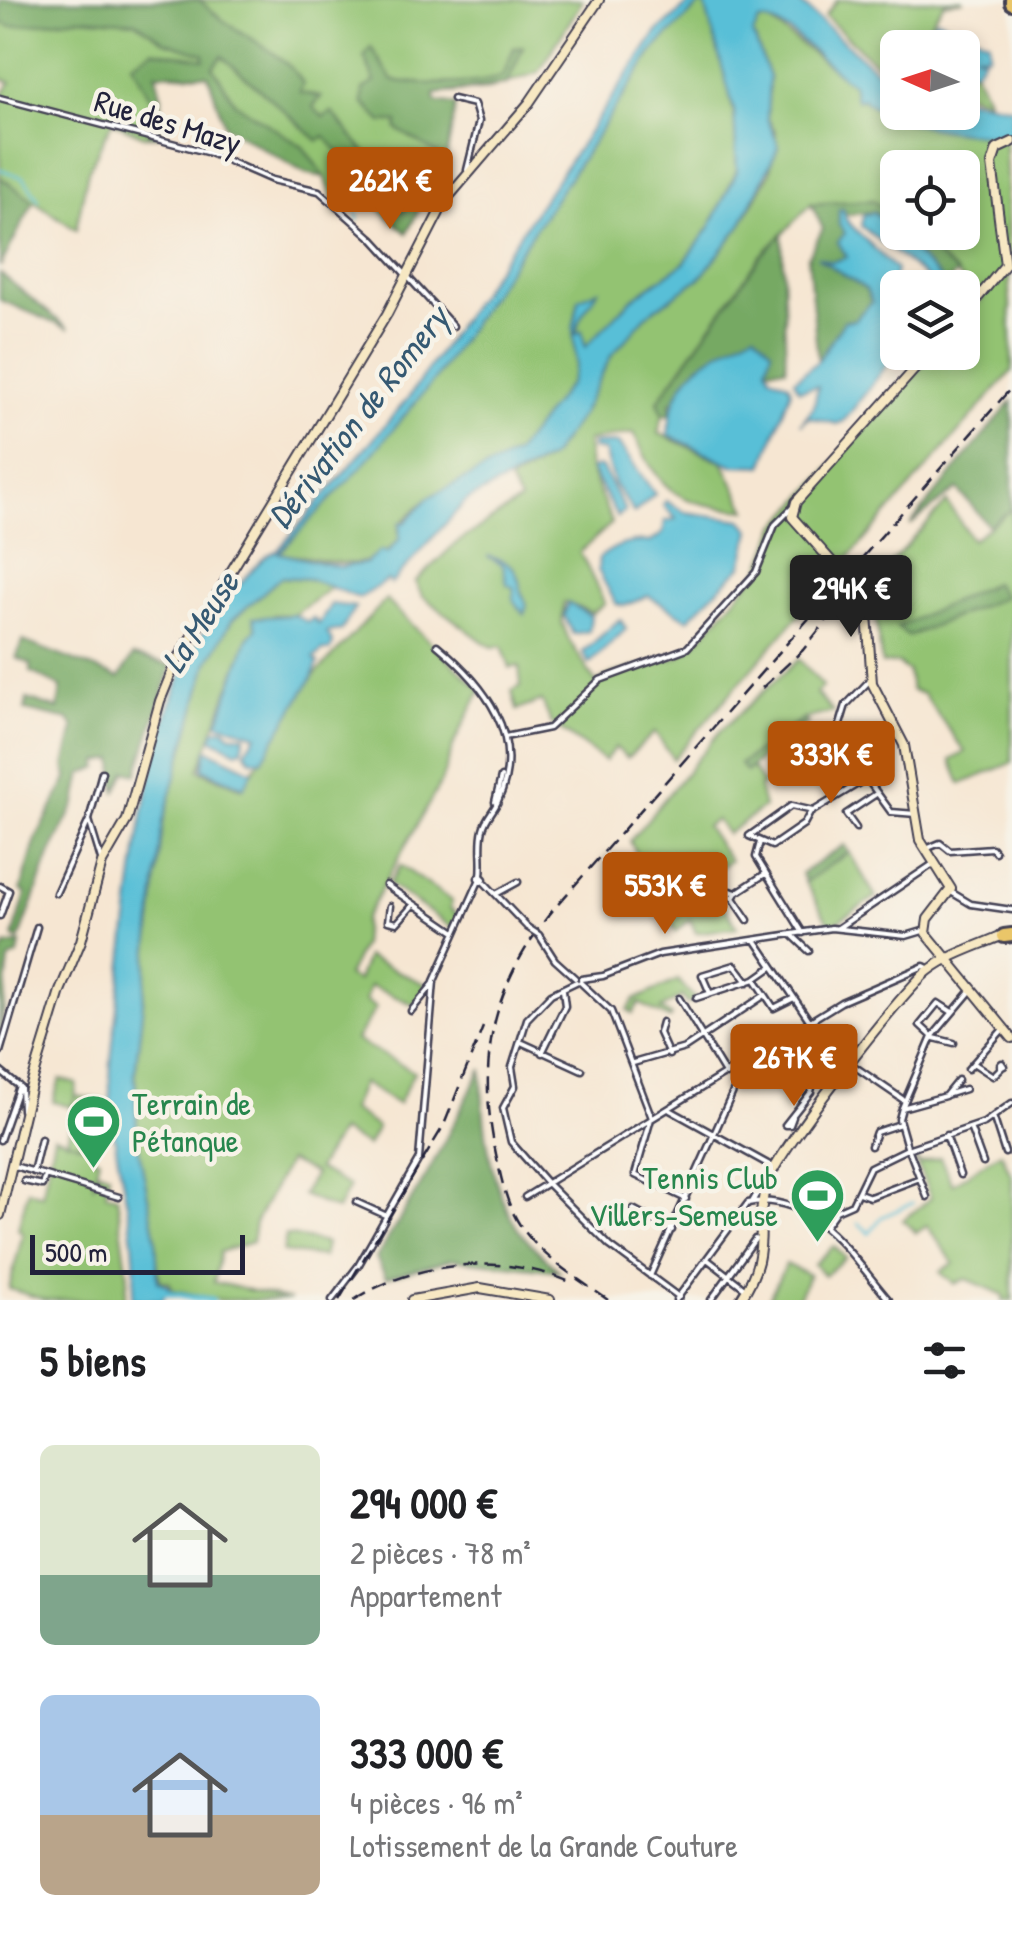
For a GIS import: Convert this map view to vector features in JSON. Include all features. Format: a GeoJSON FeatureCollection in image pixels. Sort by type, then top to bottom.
{"type":"FeatureCollection","features":[{"type":"Feature","properties":{"kind":"main road"},"geometry":{"type":"LineString","coordinates":[[0,1215],[24,1113],[60,991],[81,941],[102,863],[127,820],[175,664],[407,278],[445,201],[470,167],[529,103],[597,3]]}},
{"type":"Feature","properties":{"kind":"main road"},"geometry":{"type":"LineString","coordinates":[[980,295],[1005,265],[992,164],[997,149],[1012,142]]}},
{"type":"Feature","properties":{"kind":"main road"},"geometry":{"type":"LineString","coordinates":[[914,370],[792,508],[794,522],[865,597],[871,679],[904,745],[925,850],[951,892],[922,930],[1012,1038]]}},
{"type":"Feature","properties":{"kind":"main road"},"geometry":{"type":"LineString","coordinates":[[740,1300],[760,1260],[763,1202],[775,1168],[844,1073],[906,991],[930,969],[1007,935]]}},
{"type":"Feature","properties":{"kind":"main road"},"geometry":{"type":"LineString","coordinates":[[412,1300],[480,1288],[550,1300]]}},
{"type":"Feature","properties":{"kind":"street","name":"Rue des Mazy"},"geometry":{"type":"LineString","coordinates":[[0,98],[210,154],[272,180],[320,192],[369,234],[453,326]]}},
{"type":"Feature","properties":{"kind":"street"},"geometry":{"type":"LineString","coordinates":[[453,99],[474,104],[479,114],[470,167]]}},
{"type":"Feature","properties":{"kind":"street"},"geometry":{"type":"LineString","coordinates":[[505,737],[555,726],[600,680],[688,648],[756,572],[782,518],[792,508]]}},
{"type":"Feature","properties":{"kind":"street"},"geometry":{"type":"LineString","coordinates":[[782,518],[794,522]]}},
{"type":"Feature","properties":{"kind":"street"},"geometry":{"type":"LineString","coordinates":[[332,1300],[388,1216],[420,1155],[434,983],[481,879],[482,832],[504,772],[505,737],[487,692],[437,645]]}},
{"type":"Feature","properties":{"kind":"street"},"geometry":{"type":"LineString","coordinates":[[871,679],[846,705],[838,724],[866,778],[891,812],[916,814]]}},
{"type":"Feature","properties":{"kind":"street"},"geometry":{"type":"LineString","coordinates":[[56,893],[89,820],[102,772]]}},
{"type":"Feature","properties":{"kind":"street"},"geometry":{"type":"LineString","coordinates":[[813,812],[791,806],[750,833],[750,838],[772,846],[813,812],[866,778]]}},
{"type":"Feature","properties":{"kind":"street"},"geometry":{"type":"LineString","coordinates":[[856,828],[846,814],[876,794]]}},
{"type":"Feature","properties":{"kind":"street"},"geometry":{"type":"LineString","coordinates":[[803,810],[807,819]]}},
{"type":"Feature","properties":{"kind":"street"},"geometry":{"type":"LineString","coordinates":[[89,820],[102,863]]}},
{"type":"Feature","properties":{"kind":"street"},"geometry":{"type":"LineString","coordinates":[[760,842],[756,857],[803,932]]}},
{"type":"Feature","properties":{"kind":"street"},"geometry":{"type":"LineString","coordinates":[[925,850],[940,843],[950,851],[992,848],[995,852]]}},
{"type":"Feature","properties":{"kind":"street"},"geometry":{"type":"LineString","coordinates":[[834,928],[933,864]]}},
{"type":"Feature","properties":{"kind":"street"},"geometry":{"type":"LineString","coordinates":[[748,920],[735,895],[766,874]]}},
{"type":"Feature","properties":{"kind":"street"},"geometry":{"type":"LineString","coordinates":[[481,879],[539,935],[555,960],[611,1010],[652,1118],[635,1175],[686,1199]]}},
{"type":"Feature","properties":{"kind":"street"},"geometry":{"type":"LineString","coordinates":[[494,895],[518,882]]}},
{"type":"Feature","properties":{"kind":"street"},"geometry":{"type":"LineString","coordinates":[[386,885],[455,932]]}},
{"type":"Feature","properties":{"kind":"street"},"geometry":{"type":"LineString","coordinates":[[0,886],[9,890],[0,916]]}},
{"type":"Feature","properties":{"kind":"street"},"geometry":{"type":"LineString","coordinates":[[951,892],[971,904],[1012,910]]}},
{"type":"Feature","properties":{"kind":"street"},"geometry":{"type":"LineString","coordinates":[[390,906],[388,921],[397,923],[414,904]]}},
{"type":"Feature","properties":{"kind":"street"},"geometry":{"type":"LineString","coordinates":[[0,1052],[36,927]]}},
{"type":"Feature","properties":{"kind":"street"},"geometry":{"type":"LineString","coordinates":[[762,1186],[678,1298],[606,1242],[511,1142],[503,1106],[515,1085],[512,1067],[534,1009],[551,994],[578,980],[603,976],[660,954],[834,928],[906,936],[922,930]]}},
{"type":"Feature","properties":{"kind":"street"},"geometry":{"type":"LineString","coordinates":[[792,934],[809,951]]}},
{"type":"Feature","properties":{"kind":"street"},"geometry":{"type":"LineString","coordinates":[[756,940],[844,1073]]}},
{"type":"Feature","properties":{"kind":"street"},"geometry":{"type":"LineString","coordinates":[[710,993],[702,978],[735,965],[778,1008],[794,998]]}},
{"type":"Feature","properties":{"kind":"street"},"geometry":{"type":"LineString","coordinates":[[526,1198],[873,984],[924,966],[930,969]]}},
{"type":"Feature","properties":{"kind":"street"},"geometry":{"type":"LineString","coordinates":[[696,998],[751,981],[772,968]]}},
{"type":"Feature","properties":{"kind":"street"},"geometry":{"type":"LineString","coordinates":[[411,1010],[434,983]]}},
{"type":"Feature","properties":{"kind":"street"},"geometry":{"type":"LineString","coordinates":[[928,1197],[900,1124],[904,1105],[932,1036],[973,988]]}},
{"type":"Feature","properties":{"kind":"street"},"geometry":{"type":"LineString","coordinates":[[542,1054],[565,1006],[563,990]]}},
{"type":"Feature","properties":{"kind":"street"},"geometry":{"type":"LineString","coordinates":[[631,1063],[669,1055],[704,1037],[765,995]]}},
{"type":"Feature","properties":{"kind":"street"},"geometry":{"type":"LineString","coordinates":[[680,998],[726,1075]]}},
{"type":"Feature","properties":{"kind":"street"},"geometry":{"type":"LineString","coordinates":[[952,1012],[936,1004],[920,1026],[932,1036],[954,1042]]}},
{"type":"Feature","properties":{"kind":"street"},"geometry":{"type":"LineString","coordinates":[[662,1022],[659,1033],[669,1055]]}},
{"type":"Feature","properties":{"kind":"street"},"geometry":{"type":"LineString","coordinates":[[968,1069],[1004,1028]]}},
{"type":"Feature","properties":{"kind":"street"},"geometry":{"type":"LineString","coordinates":[[521,1042],[582,1070]]}},
{"type":"Feature","properties":{"kind":"street"},"geometry":{"type":"LineString","coordinates":[[763,1054],[792,1079],[805,1078],[813,1084],[793,1117]]}},
{"type":"Feature","properties":{"kind":"street"},"geometry":{"type":"LineString","coordinates":[[650,1276],[746,1063]]}},
{"type":"Feature","properties":{"kind":"street"},"geometry":{"type":"LineString","coordinates":[[973,1063],[994,1076],[1002,1068]]}},
{"type":"Feature","properties":{"kind":"street"},"geometry":{"type":"LineString","coordinates":[[851,1064],[904,1105]]}},
{"type":"Feature","properties":{"kind":"street"},"geometry":{"type":"LineString","coordinates":[[0,1071],[19,1086],[24,1113]]}},
{"type":"Feature","properties":{"kind":"street"},"geometry":{"type":"LineString","coordinates":[[945,1096],[958,1080]]}},
{"type":"Feature","properties":{"kind":"street"},"geometry":{"type":"LineString","coordinates":[[0,1140],[19,1086]]}},
{"type":"Feature","properties":{"kind":"street"},"geometry":{"type":"LineString","coordinates":[[904,1105],[965,1089]]}},
{"type":"Feature","properties":{"kind":"street"},"geometry":{"type":"LineString","coordinates":[[824,1226],[836,1210],[852,1204],[870,1167],[908,1148],[993,1118],[1012,1103]]}},
{"type":"Feature","properties":{"kind":"street"},"geometry":{"type":"LineString","coordinates":[[670,1108],[775,1168]]}},
{"type":"Feature","properties":{"kind":"street"},"geometry":{"type":"LineString","coordinates":[[993,1118],[1005,1153]]}},
{"type":"Feature","properties":{"kind":"street"},"geometry":{"type":"LineString","coordinates":[[871,1146],[876,1132],[900,1124]]}},
{"type":"Feature","properties":{"kind":"street"},"geometry":{"type":"LineString","coordinates":[[970,1128],[982,1163]]}},
{"type":"Feature","properties":{"kind":"street"},"geometry":{"type":"LineString","coordinates":[[946,1135],[960,1176]]}},
{"type":"Feature","properties":{"kind":"street"},"geometry":{"type":"LineString","coordinates":[[32,1172],[41,1139]]}},
{"type":"Feature","properties":{"kind":"street"},"geometry":{"type":"LineString","coordinates":[[11,1165],[120,1197]]}},
{"type":"Feature","properties":{"kind":"street"},"geometry":{"type":"LineString","coordinates":[[24,1181],[42,1185],[45,1176]]}},
{"type":"Feature","properties":{"kind":"street"},"geometry":{"type":"LineString","coordinates":[[858,1192],[870,1197],[920,1178]]}},
{"type":"Feature","properties":{"kind":"street"},"geometry":{"type":"LineString","coordinates":[[752,1202],[772,1200],[802,1209],[824,1226],[890,1300]]}},
{"type":"Feature","properties":{"kind":"street"},"geometry":{"type":"LineString","coordinates":[[356,1202],[388,1216]]}},
{"type":"Feature","properties":{"kind":"street"},"geometry":{"type":"LineString","coordinates":[[634,1209],[672,1230]]}},
{"type":"Feature","properties":{"kind":"street"},"geometry":{"type":"LineString","coordinates":[[710,1300],[756,1239]]}},
{"type":"Feature","properties":{"kind":"street"},"geometry":{"type":"LineString","coordinates":[[707,1259],[747,1290]]}},
{"type":"Feature","properties":{"kind":"green space"},"geometry":{"type":"Polygon","coordinates":[[[0,0],[583,0],[539,72],[489,89],[435,94],[436,102],[456,105],[446,158],[407,233],[367,197],[340,215],[325,177],[305,173],[225,126],[208,75],[155,73],[162,97],[158,136],[144,136],[112,122],[88,171],[76,230],[0,177],[0,98],[11,82],[0,78],[0,0]]]}},
{"type":"Feature","properties":{"kind":"green space"},"geometry":{"type":"Polygon","coordinates":[[[0,0],[200,0],[293,70],[303,83],[300,92],[321,97],[313,107],[323,117],[332,112],[371,159],[360,173],[324,136],[318,141],[222,56],[213,67],[235,103],[303,147],[325,177],[305,173],[225,126],[208,75],[156,73],[160,104],[158,136],[148,134],[153,103],[132,63],[153,50],[204,59],[204,54],[165,42],[136,22],[78,18],[11,27],[0,21],[0,0]]]}},
{"type":"Feature","properties":{"kind":"green space"},"geometry":{"type":"Polygon","coordinates":[[[704,0],[723,58],[737,131],[737,170],[710,227],[684,263],[632,299],[579,354],[570,383],[515,455],[429,497],[399,525],[399,540],[389,549],[359,563],[280,553],[435,379],[655,48],[704,0]]]}},
{"type":"Feature","properties":{"kind":"green space"},"geometry":{"type":"Polygon","coordinates":[[[837,0],[964,0],[944,3],[926,30],[880,30],[880,67],[825,16],[837,0]]]}},
{"type":"Feature","properties":{"kind":"green space"},"geometry":{"type":"Polygon","coordinates":[[[767,19],[853,84],[859,100],[863,97],[880,107],[880,130],[959,130],[1005,137],[1012,371],[673,759],[655,732],[627,758],[615,747],[605,761],[551,723],[542,701],[517,710],[512,691],[521,686],[519,666],[510,668],[502,646],[492,647],[482,641],[422,596],[415,582],[455,544],[520,501],[509,482],[550,458],[581,415],[611,356],[648,314],[701,277],[741,225],[770,172],[776,132],[767,118],[769,77],[753,34],[757,22],[767,19]],[[880,150],[880,206],[873,200],[811,204],[760,257],[658,401],[663,415],[658,433],[723,462],[747,510],[705,504],[676,493],[654,471],[634,433],[587,441],[590,470],[612,523],[580,552],[605,604],[592,613],[564,602],[562,622],[596,683],[611,674],[678,657],[693,646],[760,570],[777,526],[919,370],[980,370],[980,270],[952,270],[929,250],[980,250],[980,150],[880,150]]]}},
{"type":"Feature","properties":{"kind":"green space"},"geometry":{"type":"Polygon","coordinates":[[[371,47],[392,80],[432,84],[465,83],[503,75],[514,48],[523,47],[507,84],[435,94],[436,102],[456,105],[446,158],[407,233],[388,216],[394,209],[404,211],[439,155],[397,129],[398,122],[382,122],[363,103],[363,89],[375,82],[364,57],[371,47]]]}},
{"type":"Feature","properties":{"kind":"green space"},"geometry":{"type":"Polygon","coordinates":[[[0,177],[34,201],[0,267],[0,177]]]}},
{"type":"Feature","properties":{"kind":"green space"},"geometry":{"type":"Polygon","coordinates":[[[873,200],[880,206],[880,218],[874,212],[846,215],[843,209],[846,233],[838,242],[848,257],[833,262],[818,258],[866,289],[872,302],[854,320],[844,321],[818,361],[808,256],[823,229],[811,204],[873,200]]]}},
{"type":"Feature","properties":{"kind":"green space"},"geometry":{"type":"Polygon","coordinates":[[[782,234],[786,368],[767,368],[671,402],[670,416],[663,415],[658,401],[760,257],[782,234]]]}},
{"type":"Feature","properties":{"kind":"green space"},"geometry":{"type":"Polygon","coordinates":[[[912,250],[930,250],[953,270],[932,270],[912,250]]]}},
{"type":"Feature","properties":{"kind":"green space"},"geometry":{"type":"Polygon","coordinates":[[[0,273],[69,329],[0,300],[0,273]]]}},
{"type":"Feature","properties":{"kind":"green space"},"geometry":{"type":"Polygon","coordinates":[[[1012,401],[1012,509],[989,526],[957,489],[910,525],[1012,401]]]}},
{"type":"Feature","properties":{"kind":"green space"},"geometry":{"type":"Polygon","coordinates":[[[947,502],[972,540],[1012,509],[1012,763],[961,784],[951,760],[965,752],[923,694],[911,690],[908,672],[898,663],[882,664],[874,605],[865,591],[947,502]],[[993,583],[898,627],[909,636],[1003,597],[993,583]]]}},
{"type":"Feature","properties":{"kind":"green space"},"geometry":{"type":"Polygon","coordinates":[[[281,577],[310,579],[332,587],[294,615],[274,615],[248,638],[199,770],[242,788],[312,678],[386,600],[481,690],[455,741],[441,782],[364,920],[362,945],[347,976],[357,981],[366,957],[428,985],[415,1005],[370,986],[365,1001],[376,1008],[356,1040],[414,1072],[398,1104],[362,1083],[351,1110],[377,1127],[367,1146],[340,1131],[317,1169],[349,1186],[337,1210],[302,1195],[315,1174],[288,1161],[255,1223],[252,1242],[220,1252],[214,1282],[291,1300],[221,1300],[173,1290],[169,1282],[160,1281],[137,1140],[135,1074],[163,822],[208,662],[232,620],[281,577]]]}},
{"type":"Feature","properties":{"kind":"green space"},"geometry":{"type":"Polygon","coordinates":[[[994,583],[1004,597],[908,636],[897,627],[994,583]]]}},
{"type":"Feature","properties":{"kind":"green space"},"geometry":{"type":"Polygon","coordinates":[[[23,641],[119,678],[133,656],[172,666],[137,774],[126,771],[116,793],[114,759],[99,762],[99,768],[82,774],[76,803],[51,853],[19,940],[13,937],[26,894],[21,890],[36,839],[67,779],[65,765],[74,728],[69,720],[25,710],[27,699],[58,709],[61,687],[31,672],[31,664],[16,658],[23,641]]]}},
{"type":"Feature","properties":{"kind":"green space"},"geometry":{"type":"Polygon","coordinates":[[[799,659],[823,686],[816,693],[833,712],[804,719],[740,764],[746,772],[752,767],[763,784],[759,787],[764,807],[727,834],[716,820],[706,826],[730,861],[706,876],[737,927],[696,933],[690,919],[676,932],[630,841],[719,732],[799,659]]]}},
{"type":"Feature","properties":{"kind":"green space"},"geometry":{"type":"Polygon","coordinates":[[[804,719],[808,723],[781,740],[746,772],[740,764],[804,719]]]}},
{"type":"Feature","properties":{"kind":"green space"},"geometry":{"type":"Polygon","coordinates":[[[844,845],[849,852],[805,882],[801,874],[844,845]]]}},
{"type":"Feature","properties":{"kind":"green space"},"geometry":{"type":"Polygon","coordinates":[[[849,852],[876,897],[830,926],[805,882],[849,852]]]}},
{"type":"Feature","properties":{"kind":"green space"},"geometry":{"type":"Polygon","coordinates":[[[400,865],[452,901],[450,908],[459,916],[452,928],[389,884],[400,865]]]}},
{"type":"Feature","properties":{"kind":"green space"},"geometry":{"type":"Polygon","coordinates":[[[20,943],[18,955],[9,960],[0,1039],[0,956],[5,946],[20,943]]]}},
{"type":"Feature","properties":{"kind":"green space"},"geometry":{"type":"Polygon","coordinates":[[[678,980],[696,1000],[687,1004],[682,996],[661,1009],[671,1016],[669,1019],[639,1003],[633,1013],[628,1010],[634,1000],[678,980]]]}},
{"type":"Feature","properties":{"kind":"green space"},"geometry":{"type":"Polygon","coordinates":[[[482,1069],[486,1129],[499,1190],[520,1232],[559,1271],[452,1259],[386,1278],[376,1258],[426,1176],[482,1069]]]}},
{"type":"Feature","properties":{"kind":"green space"},"geometry":{"type":"Polygon","coordinates":[[[60,1079],[77,1084],[75,1096],[103,1100],[95,1146],[67,1141],[75,1097],[71,1107],[53,1102],[60,1079]]]}},
{"type":"Feature","properties":{"kind":"green space"},"geometry":{"type":"Polygon","coordinates":[[[54,1136],[94,1149],[93,1157],[99,1158],[93,1186],[99,1171],[109,1174],[106,1193],[117,1196],[128,1276],[125,1300],[45,1300],[9,1289],[23,1233],[18,1229],[28,1190],[42,1195],[54,1136]]]}},
{"type":"Feature","properties":{"kind":"green space"},"geometry":{"type":"Polygon","coordinates":[[[1001,1152],[1012,1177],[1012,1300],[1003,1300],[1004,1295],[967,1279],[954,1284],[940,1272],[954,1263],[927,1226],[916,1233],[903,1220],[931,1198],[914,1157],[920,1164],[940,1157],[952,1184],[1001,1152]]]}},
{"type":"Feature","properties":{"kind":"green space"},"geometry":{"type":"Polygon","coordinates":[[[286,1235],[326,1243],[323,1257],[283,1252],[286,1235]]]}},
{"type":"Feature","properties":{"kind":"green space"},"geometry":{"type":"Polygon","coordinates":[[[834,1246],[845,1258],[824,1276],[814,1264],[834,1246]]]}},
{"type":"Feature","properties":{"kind":"green space"},"geometry":{"type":"Polygon","coordinates":[[[786,1264],[809,1275],[797,1300],[768,1300],[786,1264]]]}},
{"type":"Feature","properties":{"kind":"water"},"geometry":{"type":"Polygon","coordinates":[[[693,0],[797,0],[880,74],[880,110],[863,98],[856,100],[853,84],[807,45],[782,27],[759,21],[753,34],[769,77],[767,118],[779,146],[741,225],[701,277],[648,314],[611,356],[581,415],[550,458],[466,501],[391,584],[388,580],[359,598],[310,579],[281,577],[232,620],[208,662],[163,822],[135,1074],[137,1140],[156,1238],[158,1281],[170,1287],[162,1300],[132,1300],[133,1246],[111,1109],[112,1050],[136,857],[170,705],[213,616],[264,558],[277,551],[409,397],[656,33],[693,0]],[[704,1],[655,48],[435,379],[364,464],[279,553],[340,567],[366,563],[380,551],[387,553],[399,540],[400,522],[405,523],[429,497],[515,454],[570,383],[576,364],[573,329],[579,299],[598,290],[582,314],[576,334],[582,331],[585,347],[632,299],[684,263],[710,227],[737,171],[734,110],[704,1]]]}},
{"type":"Feature","properties":{"kind":"water"},"geometry":{"type":"Polygon","coordinates":[[[937,19],[963,30],[929,30],[937,19]]]}},
{"type":"Feature","properties":{"kind":"water"},"geometry":{"type":"Polygon","coordinates":[[[980,37],[989,41],[989,54],[980,54],[980,37]]]}},
{"type":"Feature","properties":{"kind":"water"},"geometry":{"type":"Polygon","coordinates":[[[980,101],[1012,107],[1012,138],[949,130],[980,130],[980,101]]]}},
{"type":"Feature","properties":{"kind":"water"},"geometry":{"type":"Polygon","coordinates":[[[843,209],[847,221],[896,270],[880,270],[880,370],[883,370],[844,421],[837,424],[808,417],[801,424],[814,406],[818,386],[799,390],[794,380],[818,361],[844,321],[854,320],[872,302],[866,289],[817,257],[832,262],[847,257],[838,242],[845,233],[839,225],[839,210],[843,209]]]}},
{"type":"Feature","properties":{"kind":"water"},"geometry":{"type":"Polygon","coordinates":[[[874,212],[880,218],[880,241],[861,226],[863,216],[874,212]]]}},
{"type":"Feature","properties":{"kind":"water"},"geometry":{"type":"Polygon","coordinates":[[[891,250],[912,250],[932,270],[917,270],[891,250]]]}},
{"type":"Feature","properties":{"kind":"water"},"geometry":{"type":"Polygon","coordinates":[[[755,332],[772,350],[767,367],[771,376],[788,383],[791,390],[763,466],[732,465],[668,435],[671,414],[684,382],[694,370],[755,332]]]}},
{"type":"Feature","properties":{"kind":"water"},"geometry":{"type":"Polygon","coordinates":[[[618,443],[655,494],[634,513],[614,484],[604,451],[593,449],[592,444],[618,443]]]}},
{"type":"Feature","properties":{"kind":"water"},"geometry":{"type":"Polygon","coordinates":[[[602,468],[625,511],[617,517],[591,469],[602,468]]]}},
{"type":"Feature","properties":{"kind":"water"},"geometry":{"type":"Polygon","coordinates":[[[666,501],[685,512],[742,520],[751,530],[742,566],[688,619],[648,596],[624,606],[616,604],[598,570],[599,558],[611,550],[630,543],[651,542],[663,533],[665,521],[676,519],[663,505],[666,501]]]}},
{"type":"Feature","properties":{"kind":"water"},"geometry":{"type":"Polygon","coordinates":[[[487,556],[508,563],[515,570],[526,604],[524,614],[514,601],[514,588],[507,584],[503,565],[487,556]]]}},
{"type":"Feature","properties":{"kind":"water"},"geometry":{"type":"Polygon","coordinates":[[[568,603],[591,616],[589,631],[573,634],[564,615],[568,603]]]}},
{"type":"Feature","properties":{"kind":"water"},"geometry":{"type":"Polygon","coordinates":[[[331,604],[355,607],[342,630],[327,632],[333,644],[330,651],[323,650],[314,658],[318,663],[312,678],[262,760],[251,760],[245,751],[257,735],[218,723],[248,638],[256,629],[253,618],[294,615],[308,622],[313,618],[319,624],[331,604]]]}},
{"type":"Feature","properties":{"kind":"water"},"geometry":{"type":"Polygon","coordinates":[[[620,619],[626,629],[589,664],[583,652],[620,619]]]}},
{"type":"Feature","properties":{"kind":"water"},"geometry":{"type":"Polygon","coordinates":[[[224,728],[231,735],[245,735],[242,749],[237,751],[212,739],[215,730],[224,728]]]}},
{"type":"Feature","properties":{"kind":"water"},"geometry":{"type":"Polygon","coordinates":[[[207,749],[253,771],[244,787],[203,769],[207,749]]]}},
{"type":"Feature","properties":{"kind":"waterway"},"geometry":{"type":"LineString","coordinates":[[0,169],[24,178],[39,200]]}},
{"type":"Feature","properties":{"kind":"waterway"},"geometry":{"type":"LineString","coordinates":[[356,205],[357,210]]}},
{"type":"Feature","properties":{"kind":"waterway"},"geometry":{"type":"LineString","coordinates":[[357,214],[358,220]]}},
{"type":"Feature","properties":{"kind":"waterway"},"geometry":{"type":"LineString","coordinates":[[869,1233],[882,1217],[913,1203]]}},
{"type":"Feature","properties":{"kind":"waterway"},"geometry":{"type":"LineString","coordinates":[[858,1223],[869,1232]]}},
{"type":"Feature","properties":{"kind":"waterway"},"geometry":{"type":"LineString","coordinates":[[831,1227],[841,1241]]}},
{"type":"Feature","properties":{"kind":"waterway"},"geometry":{"type":"LineString","coordinates":[[164,1292],[212,1300]]}},
{"type":"Feature","properties":{"kind":"railway"},"geometry":{"type":"LineString","coordinates":[[608,1300],[533,1242],[514,1214],[503,1185],[490,1120],[488,1087],[489,1055],[503,995],[532,938],[553,910],[1012,387]]}},
{"type":"Feature","properties":{"kind":"railway"},"geometry":{"type":"LineString","coordinates":[[762,688],[803,650],[849,592]]}},
{"type":"Feature","properties":{"kind":"railway"},"geometry":{"type":"LineString","coordinates":[[339,1300],[444,1125],[483,1027]]}},
{"type":"Feature","properties":{"kind":"railway"},"geometry":{"type":"LineString","coordinates":[[354,1300],[405,1276],[462,1265],[519,1267],[572,1283]]}},
{"type":"Feature","properties":{"kind":"place","name":"Terrain de Pétanque"},"geometry":{"type":"Point","coordinates":[93,1171]}},
{"type":"Feature","properties":{"kind":"place","name":"Tennis Club Villers-Semeuse"},"geometry":{"type":"Point","coordinates":[817,1245]}},
{"type":"Feature","properties":{"kind":"water label","name":"Dérivation de Romery"},"geometry":{"type":"Point","coordinates":[358,417]}},
{"type":"Feature","properties":{"kind":"water label","name":"La Meuse"},"geometry":{"type":"Point","coordinates":[200,622]}}]}
